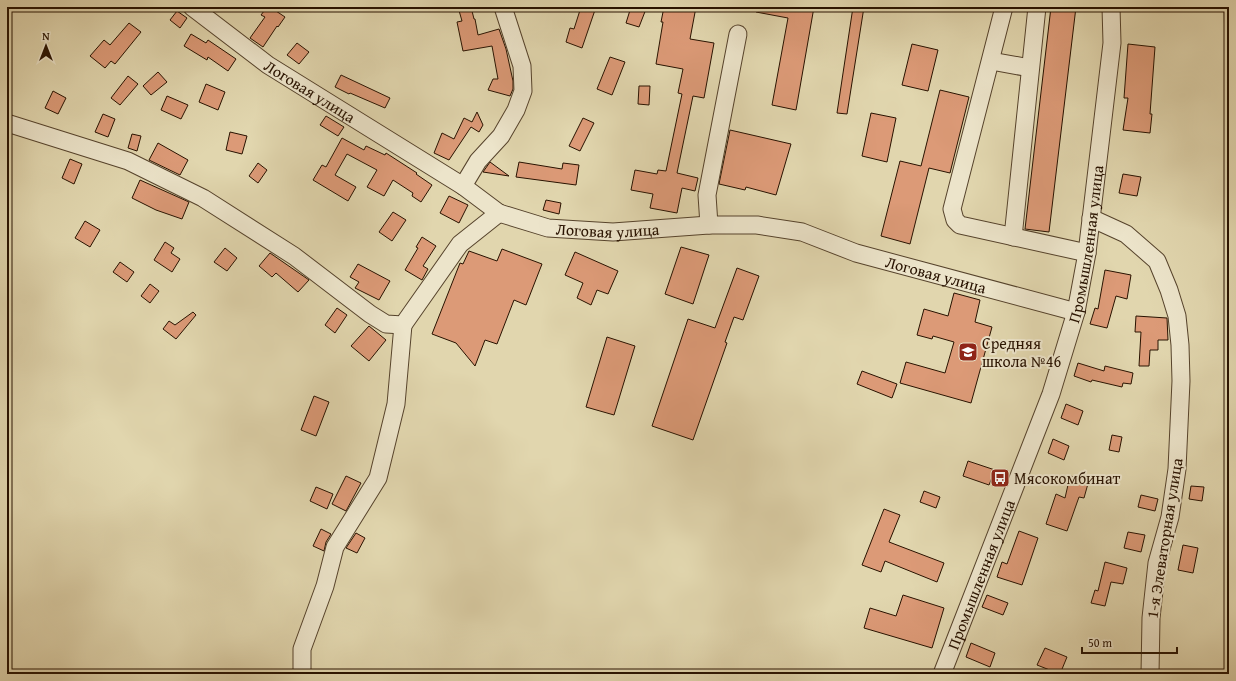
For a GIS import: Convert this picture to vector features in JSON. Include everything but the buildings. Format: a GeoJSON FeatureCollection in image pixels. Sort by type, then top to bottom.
{"type":"FeatureCollection","features":[{"type":"Feature","properties":{"kind":"street","name":"Логовая улица"},"geometry":{"type":"LineString","coordinates":[[192,7],[268,65],[463,186],[499,213],[548,228],[606,231],[709,225],[757,225],[802,232],[856,253],[1076,312]]}},
{"type":"Feature","properties":{"kind":"street"},"geometry":{"type":"LineString","coordinates":[[463,186],[478,161],[501,136],[516,110],[523,91],[522,66],[503,7]]}},
{"type":"Feature","properties":{"kind":"street"},"geometry":{"type":"LineString","coordinates":[[1004,7],[952,209],[955,220],[960,225],[1087,253]]}},
{"type":"Feature","properties":{"kind":"street"},"geometry":{"type":"LineString","coordinates":[[1013,236],[1037,7]]}},
{"type":"Feature","properties":{"kind":"street","name":"Промышленная улица"},"geometry":{"type":"LineString","coordinates":[[942,674],[1051,394],[1076,312],[1087,253],[1112,43],[1111,7]]}},
{"type":"Feature","properties":{"kind":"street"},"geometry":{"type":"LineString","coordinates":[[709,225],[707,195],[738,34]]}},
{"type":"Feature","properties":{"kind":"street"},"geometry":{"type":"LineString","coordinates":[[991,61],[1030,68]]}},
{"type":"Feature","properties":{"kind":"street"},"geometry":{"type":"LineString","coordinates":[[7,123],[128,161],[203,198],[294,256],[370,314],[386,324],[403,325]]}},
{"type":"Feature","properties":{"kind":"street"},"geometry":{"type":"LineString","coordinates":[[302,674],[302,649],[325,586],[335,547],[378,478],[396,404],[403,325],[460,244],[499,213]]}},
{"type":"Feature","properties":{"kind":"street","name":"1-я Элеваторная улица"},"geometry":{"type":"LineString","coordinates":[[1091,218],[1126,234],[1157,261],[1169,290],[1177,316],[1180,345],[1177,469],[1170,517],[1158,563],[1151,618],[1150,674]]}},
{"type":"Feature","properties":{"kind":"water"},"geometry":{"type":"Polygon","coordinates":[[[1224,7],[1229,7],[1229,72],[1225,42],[1224,7]]]}},
{"type":"Feature","properties":{"kind":"place","name":"Средняя школа №46"},"geometry":{"type":"Point","coordinates":[968,352]}},
{"type":"Feature","properties":{"kind":"place","name":"Мясокомбинат"},"geometry":{"type":"Point","coordinates":[1000,478]}}]}
